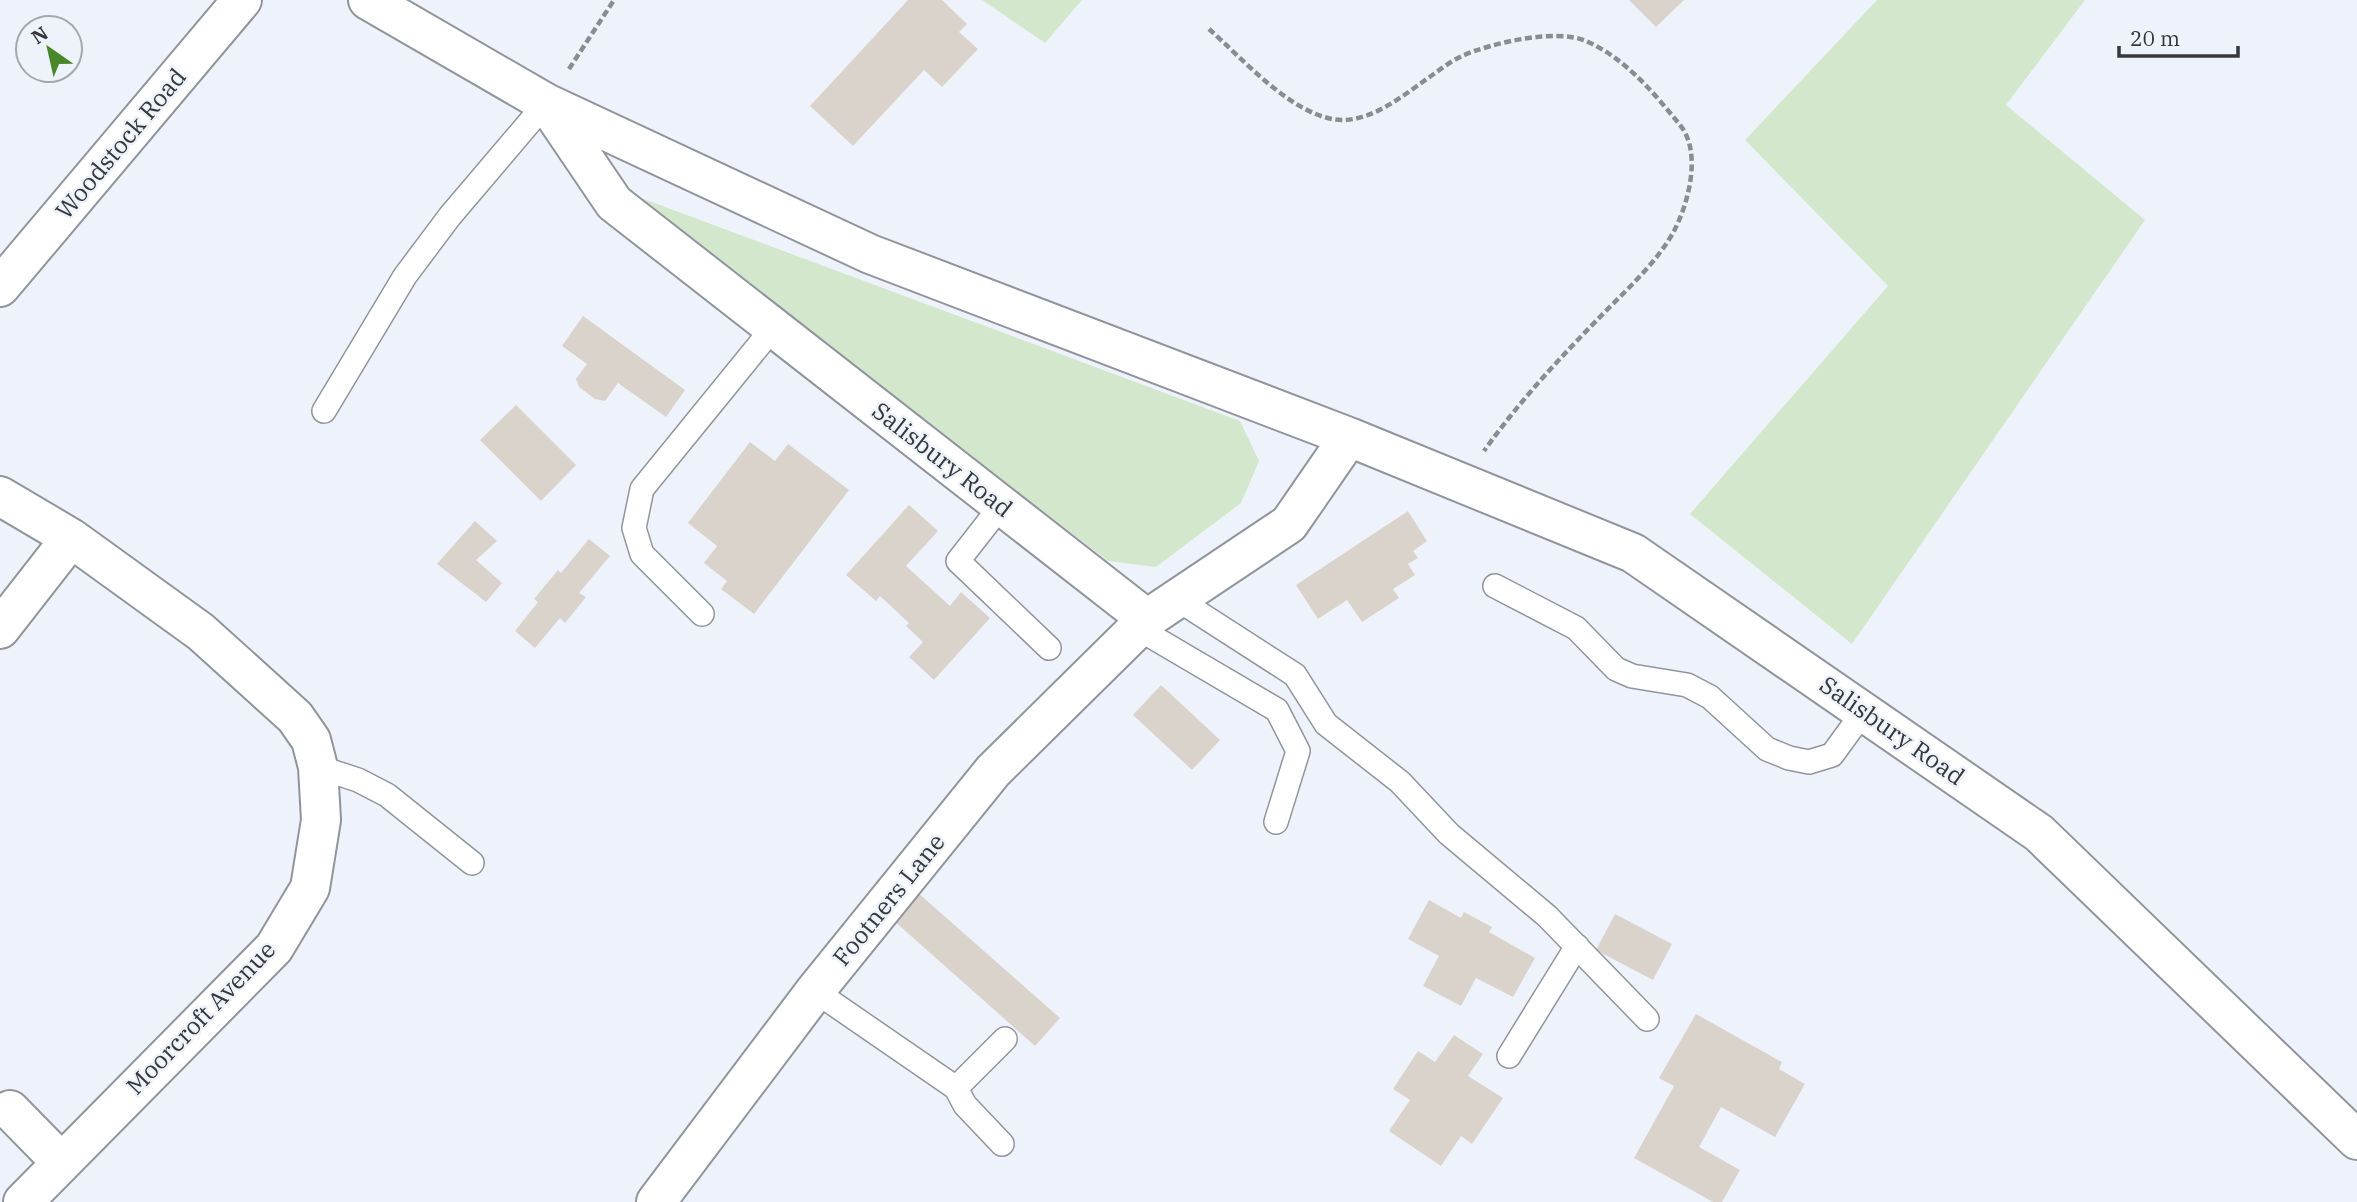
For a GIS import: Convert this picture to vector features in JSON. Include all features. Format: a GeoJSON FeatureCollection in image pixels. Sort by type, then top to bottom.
{"type":"FeatureCollection","features":[{"type":"Feature","properties":{"kind":"street","name":"Woodstock Road"},"geometry":{"type":"LineString","coordinates":[[0,287],[243,0]]}},
{"type":"Feature","properties":{"kind":"street","name":"Salisbury Road"},"geometry":{"type":"LineString","coordinates":[[368,0],[546,103],[870,254],[1349,437],[1633,553],[2039,833],[2357,1140]]}},
{"type":"Feature","properties":{"kind":"street","name":"Salisbury Road"},"geometry":{"type":"LineString","coordinates":[[546,103],[614,203],[1001,506],[1154,616]]}},
{"type":"Feature","properties":{"kind":"street"},"geometry":{"type":"LineString","coordinates":[[1154,616],[1289,524],[1349,437]]}},
{"type":"Feature","properties":{"kind":"street","name":"Moorcroft Avenue"},"geometry":{"type":"LineString","coordinates":[[0,496],[71,538],[201,632],[295,717],[311,740],[318,767],[321,820],[310,888],[274,948],[60,1161],[28,1200]]}},
{"type":"Feature","properties":{"kind":"street"},"geometry":{"type":"LineString","coordinates":[[0,629],[71,538]]}},
{"type":"Feature","properties":{"kind":"street","name":"Footners Lane"},"geometry":{"type":"LineString","coordinates":[[656,1202],[815,991],[993,771],[1154,616]]}},
{"type":"Feature","properties":{"kind":"street"},"geometry":{"type":"LineString","coordinates":[[10,1110],[60,1161]]}},
{"type":"Feature","properties":{"kind":"lane"},"geometry":{"type":"LineString","coordinates":[[324,411],[405,276],[450,216],[546,103]]}},
{"type":"Feature","properties":{"kind":"lane"},"geometry":{"type":"LineString","coordinates":[[702,614],[642,554],[634,528],[642,489],[773,328]]}},
{"type":"Feature","properties":{"kind":"lane"},"geometry":{"type":"LineString","coordinates":[[1001,506],[958,561],[1049,648]]}},
{"type":"Feature","properties":{"kind":"lane"},"geometry":{"type":"LineString","coordinates":[[1494,586],[1576,628],[1616,669],[1632,676],[1687,685],[1710,697],[1768,749],[1789,758],[1809,762],[1832,755],[1864,711]]}},
{"type":"Feature","properties":{"kind":"lane"},"geometry":{"type":"LineString","coordinates":[[1154,616],[1277,710],[1298,751],[1276,822]]}},
{"type":"Feature","properties":{"kind":"lane"},"geometry":{"type":"LineString","coordinates":[[1154,616],[1295,675],[1326,724],[1400,782],[1449,834],[1547,916],[1647,1019]]}},
{"type":"Feature","properties":{"kind":"lane"},"geometry":{"type":"LineString","coordinates":[[318,767],[358,780],[387,795],[472,863]]}},
{"type":"Feature","properties":{"kind":"lane"},"geometry":{"type":"LineString","coordinates":[[1509,1056],[1577,946]]}},
{"type":"Feature","properties":{"kind":"lane"},"geometry":{"type":"LineString","coordinates":[[815,991],[956,1088],[965,1105],[1002,1144]]}},
{"type":"Feature","properties":{"kind":"lane"},"geometry":{"type":"LineString","coordinates":[[956,1088],[1005,1039]]}},
{"type":"Feature","properties":{"kind":"path"},"geometry":{"type":"LineString","coordinates":[[546,103],[614,0]]}},
{"type":"Feature","properties":{"kind":"path"},"geometry":{"type":"LineString","coordinates":[[1209,29],[1290,99],[1315,115],[1343,120],[1367,115],[1392,102],[1460,57],[1497,43],[1546,37],[1583,40],[1616,57],[1658,97],[1684,130],[1692,159],[1688,188],[1674,230],[1642,272],[1523,397],[1464,484]]}},
{"type":"Feature","properties":{"kind":"green space"},"geometry":{"type":"Polygon","coordinates":[[[982,0],[1082,0],[1045,43],[982,0]]]}},
{"type":"Feature","properties":{"kind":"green space"},"geometry":{"type":"Polygon","coordinates":[[[1877,0],[2085,0],[2006,105],[2145,220],[1852,644],[1690,514],[1888,286],[1745,140],[1877,0]]]}},
{"type":"Feature","properties":{"kind":"green space"},"geometry":{"type":"Polygon","coordinates":[[[625,192],[1240,421],[1259,461],[1241,503],[1156,567],[1108,561],[625,192]]]}},
{"type":"Feature","properties":{"kind":"building"},"geometry":{"type":"Polygon","coordinates":[[[908,0],[942,0],[967,24],[959,32],[978,49],[942,87],[924,70],[853,146],[810,106],[908,0]]]}},
{"type":"Feature","properties":{"kind":"building"},"geometry":{"type":"Polygon","coordinates":[[[1629,0],[1684,0],[1656,27],[1629,0]]]}},
{"type":"Feature","properties":{"kind":"building"},"geometry":{"type":"Polygon","coordinates":[[[583,316],[685,390],[666,417],[618,383],[605,401],[595,399],[579,387],[576,379],[587,364],[562,346],[583,316]]]}},
{"type":"Feature","properties":{"kind":"building"},"geometry":{"type":"Polygon","coordinates":[[[516,405],[576,465],[541,501],[480,440],[516,405]]]}},
{"type":"Feature","properties":{"kind":"building"},"geometry":{"type":"Polygon","coordinates":[[[750,442],[775,461],[788,444],[849,490],[754,614],[721,589],[727,581],[704,563],[717,546],[688,523],[750,442]]]}},
{"type":"Feature","properties":{"kind":"building"},"geometry":{"type":"Polygon","coordinates":[[[909,505],[938,531],[906,566],[950,606],[961,592],[990,618],[934,680],[909,657],[923,642],[906,626],[909,623],[880,596],[876,601],[846,575],[909,505]]]}},
{"type":"Feature","properties":{"kind":"building"},"geometry":{"type":"Polygon","coordinates":[[[1408,511],[1427,541],[1413,551],[1418,558],[1408,564],[1415,575],[1393,589],[1399,598],[1362,622],[1347,600],[1318,619],[1296,585],[1408,511]]]}},
{"type":"Feature","properties":{"kind":"building"},"geometry":{"type":"Polygon","coordinates":[[[475,521],[497,541],[476,560],[502,583],[486,602],[437,564],[475,521]]]}},
{"type":"Feature","properties":{"kind":"building"},"geometry":{"type":"Polygon","coordinates":[[[589,539],[610,556],[579,593],[586,597],[565,623],[560,618],[535,648],[515,631],[538,602],[534,599],[558,570],[561,573],[589,539]]]}},
{"type":"Feature","properties":{"kind":"building"},"geometry":{"type":"Polygon","coordinates":[[[1161,685],[1220,740],[1192,770],[1133,715],[1161,685]]]}},
{"type":"Feature","properties":{"kind":"building"},"geometry":{"type":"Polygon","coordinates":[[[917,892],[1060,1018],[1035,1046],[893,920],[917,892]]]}},
{"type":"Feature","properties":{"kind":"building"},"geometry":{"type":"Polygon","coordinates":[[[1429,900],[1461,918],[1464,912],[1492,927],[1489,932],[1535,958],[1513,997],[1476,978],[1461,1006],[1423,986],[1439,956],[1408,939],[1429,900]]]}},
{"type":"Feature","properties":{"kind":"building"},"geometry":{"type":"Polygon","coordinates":[[[1615,914],[1672,944],[1653,980],[1596,950],[1615,914]]]}},
{"type":"Feature","properties":{"kind":"building"},"geometry":{"type":"Polygon","coordinates":[[[1696,1014],[1782,1062],[1779,1069],[1805,1084],[1775,1137],[1721,1107],[1699,1147],[1740,1170],[1722,1202],[1713,1202],[1634,1158],[1674,1086],[1659,1078],[1696,1014]]]}},
{"type":"Feature","properties":{"kind":"building"},"geometry":{"type":"Polygon","coordinates":[[[1454,1035],[1483,1054],[1468,1076],[1503,1098],[1472,1144],[1461,1136],[1441,1166],[1389,1131],[1410,1100],[1393,1089],[1418,1051],[1435,1062],[1454,1035]]]}}]}
